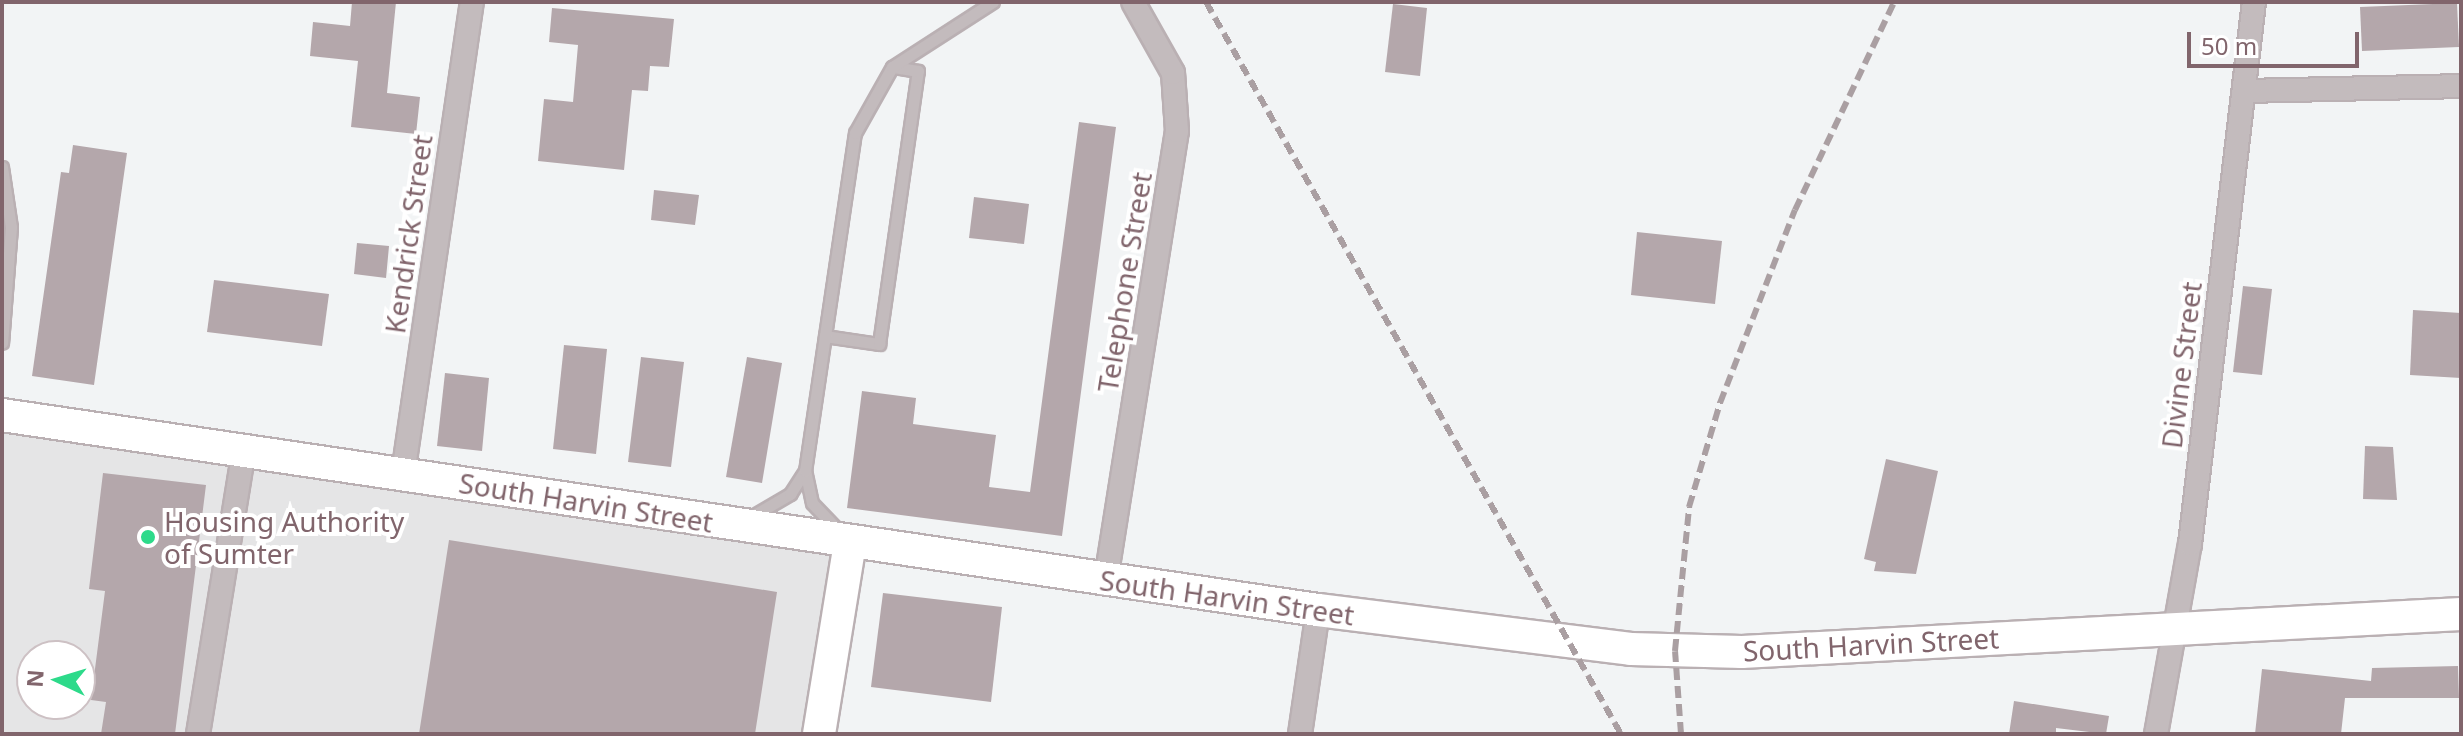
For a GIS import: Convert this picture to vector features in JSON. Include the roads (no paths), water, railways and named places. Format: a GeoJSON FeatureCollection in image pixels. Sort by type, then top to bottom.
{"type":"FeatureCollection","features":[{"type":"Feature","properties":{"kind":"street","name":"Kendrick Street"},"geometry":{"type":"LineString","coordinates":[[403,474],[472,2]]}},
{"type":"Feature","properties":{"kind":"street","name":"Telephone Street"},"geometry":{"type":"LineString","coordinates":[[1106,579],[1177,131],[1173,73],[1133,2]]}},
{"type":"Feature","properties":{"kind":"street","name":"Divine Street"},"geometry":{"type":"LineString","coordinates":[[2156,734],[2175,626],[2254,2]]}},
{"type":"Feature","properties":{"kind":"street"},"geometry":{"type":"LineString","coordinates":[[2244,91],[2461,86]]}},
{"type":"Feature","properties":{"kind":"street","name":"South Harvin Street"},"geometry":{"type":"LineString","coordinates":[[2,415],[1318,610],[1572,643],[1729,652],[2175,626],[2461,614]]}},
{"type":"Feature","properties":{"kind":"street"},"geometry":{"type":"LineString","coordinates":[[198,734],[244,450]]}},
{"type":"Feature","properties":{"kind":"street"},"geometry":{"type":"LineString","coordinates":[[819,734],[850,542]]}},
{"type":"Feature","properties":{"kind":"street"},"geometry":{"type":"LineString","coordinates":[[1300,734],[1318,610]]}},
{"type":"Feature","properties":{"kind":"lane"},"geometry":{"type":"LineString","coordinates":[[850,542],[812,503],[805,471],[855,133],[892,67],[993,2]]}},
{"type":"Feature","properties":{"kind":"lane"},"geometry":{"type":"LineString","coordinates":[[825,336],[879,344],[918,71],[892,67]]}},
{"type":"Feature","properties":{"kind":"lane"},"geometry":{"type":"LineString","coordinates":[[2,167],[11,227],[2,343]]}},
{"type":"Feature","properties":{"kind":"lane"},"geometry":{"type":"LineString","coordinates":[[737,525],[790,494],[805,471]]}},
{"type":"Feature","properties":{"kind":"railway"},"geometry":{"type":"LineString","coordinates":[[1206,2],[1621,734]]}},
{"type":"Feature","properties":{"kind":"railway"},"geometry":{"type":"LineString","coordinates":[[1681,734],[1675,651],[1689,507],[1720,403],[1795,210],[1894,2]]}},
{"type":"Feature","properties":{"kind":"place","name":"Housing Authority of Sumter"},"geometry":{"type":"Point","coordinates":[148,537]}}]}
